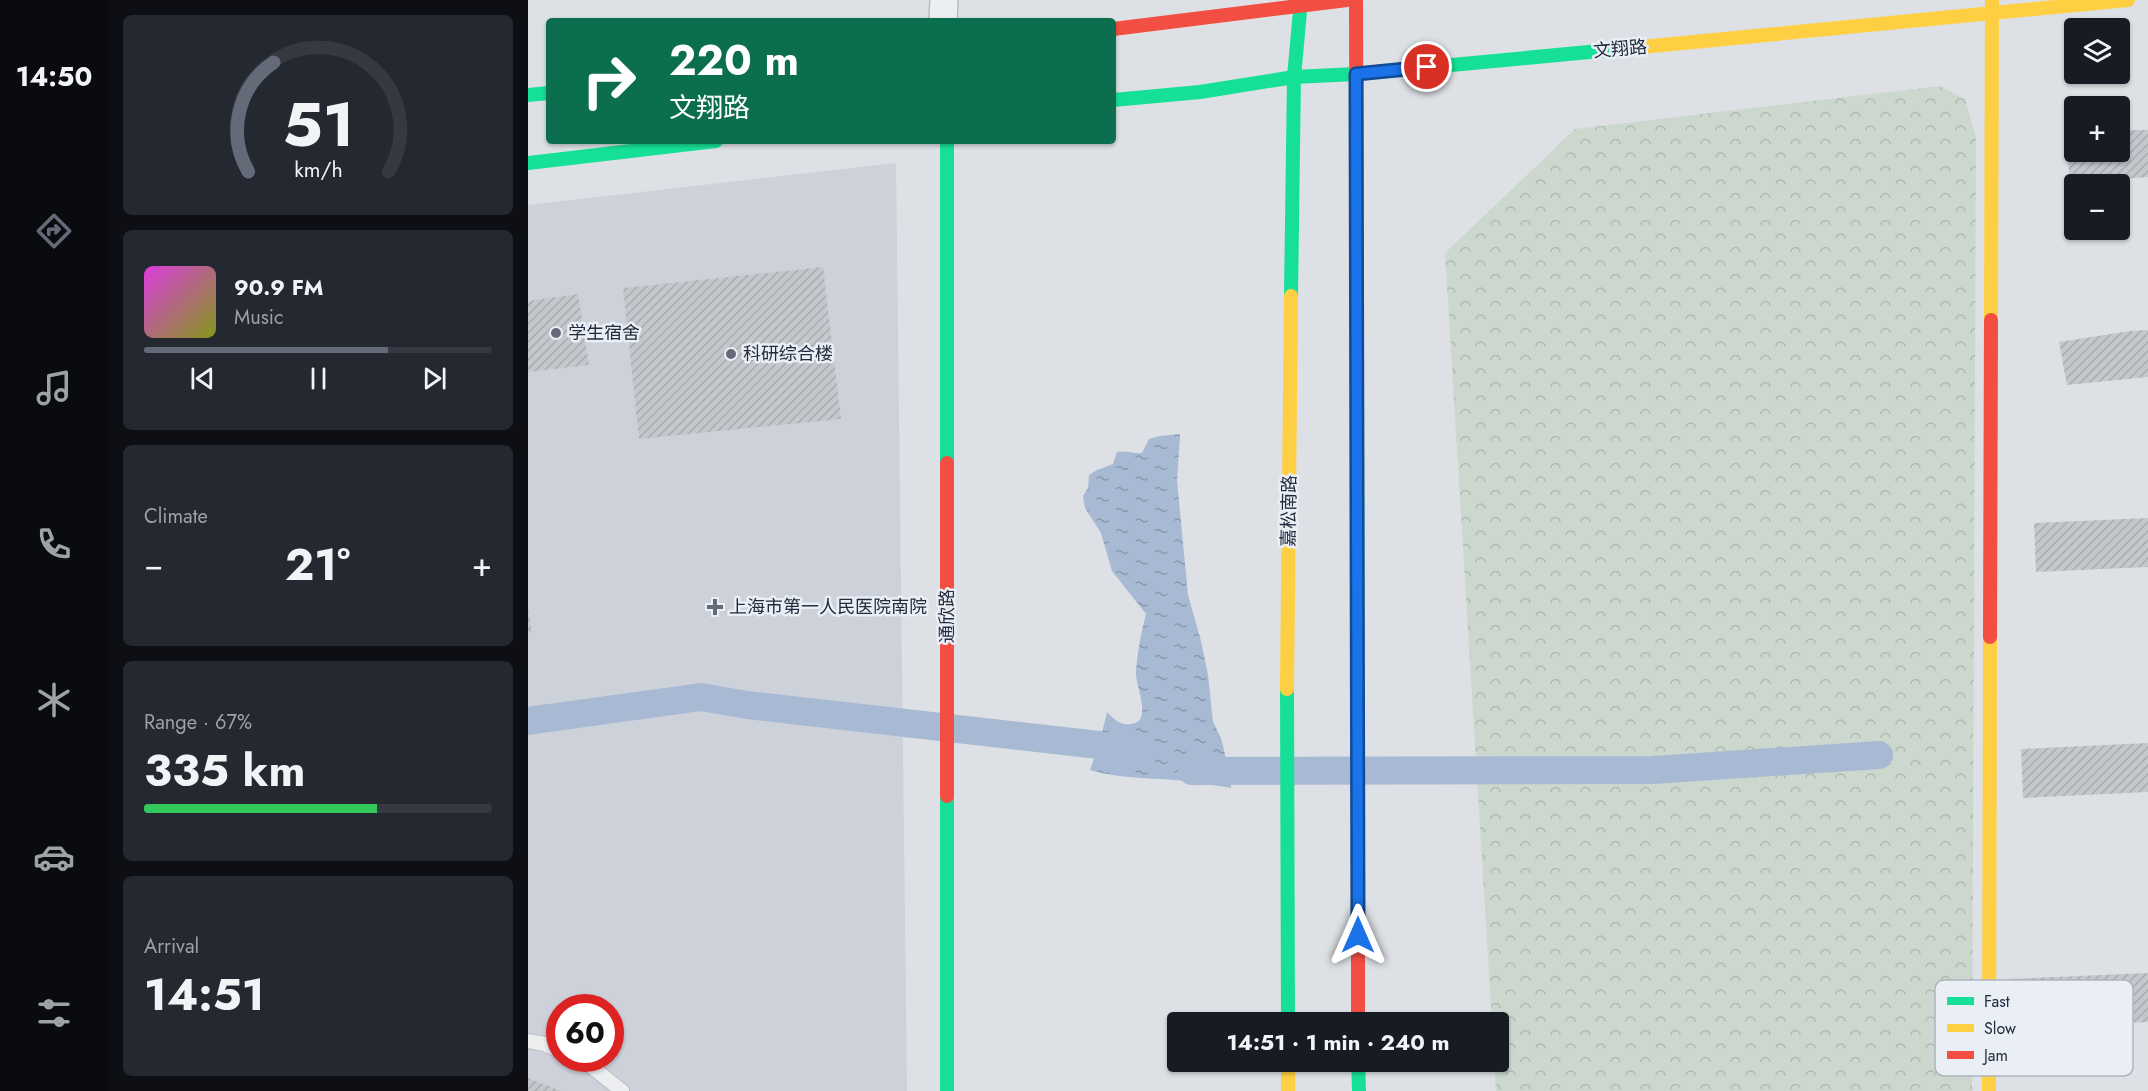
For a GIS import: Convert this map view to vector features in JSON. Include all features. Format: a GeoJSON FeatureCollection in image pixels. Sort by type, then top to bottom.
{"type":"FeatureCollection","features":[{"type":"Feature","properties":{"kind":"main road"},"geometry":{"type":"LineString","coordinates":[[1116,29],[1301,2],[1347,0]]}},
{"type":"Feature","properties":{"kind":"main road"},"geometry":{"type":"LineString","coordinates":[[1356,0],[1358,1012]]}},
{"type":"Feature","properties":{"kind":"main road","name":"文翔路"},"geometry":{"type":"LineString","coordinates":[[1116,100],[1200,92],[1294,77],[1356,74],[1992,7],[2128,0]]}},
{"type":"Feature","properties":{"kind":"main road","name":"嘉松南路"},"geometry":{"type":"LineString","coordinates":[[1288,1012],[1286,743],[1294,77],[1301,2]]}},
{"type":"Feature","properties":{"kind":"main road"},"geometry":{"type":"LineString","coordinates":[[1989,980],[1992,7]]}},
{"type":"Feature","properties":{"kind":"main road"},"geometry":{"type":"LineString","coordinates":[[528,95],[546,93]]}},
{"type":"Feature","properties":{"kind":"main road"},"geometry":{"type":"LineString","coordinates":[[528,163],[690,144]]}},
{"type":"Feature","properties":{"kind":"main road","name":"通欣路"},"geometry":{"type":"LineString","coordinates":[[947,144],[947,1091]]}},
{"type":"Feature","properties":{"kind":"main road"},"geometry":{"type":"LineString","coordinates":[[1288,1072],[1288,1091]]}},
{"type":"Feature","properties":{"kind":"main road"},"geometry":{"type":"LineString","coordinates":[[1359,1072],[1359,1091]]}},
{"type":"Feature","properties":{"kind":"main road"},"geometry":{"type":"LineString","coordinates":[[1989,1076],[1989,1091]]}},
{"type":"Feature","properties":{"kind":"street"},"geometry":{"type":"LineString","coordinates":[[943,18],[944,0]]}},
{"type":"Feature","properties":{"kind":"lane"},"geometry":{"type":"LineString","coordinates":[[528,1041],[546,1045]]}},
{"type":"Feature","properties":{"kind":"lane"},"geometry":{"type":"LineString","coordinates":[[598,1072],[622,1091]]}},
{"type":"Feature","properties":{"kind":"shaded area","name":"上海市第一人民医院南院"},"geometry":{"type":"Polygon","coordinates":[[[896,163],[907,1091],[528,1091],[528,205],[896,163]]]}},
{"type":"Feature","properties":{"kind":"green space"},"geometry":{"type":"Polygon","coordinates":[[[1940,86],[1965,99],[1976,137],[1972,980],[1935,980],[1935,1076],[1972,1076],[1972,1091],[1496,1091],[1495,1072],[1509,1072],[1509,1012],[1491,1012],[1445,253],[1575,129],[1940,86]]]}},
{"type":"Feature","properties":{"kind":"water"},"geometry":{"type":"Polygon","coordinates":[[[1180,434],[1177,480],[1188,595],[1208,675],[1213,722],[1221,738],[1231,788],[1189,781],[1121,776],[1090,770],[1107,712],[1124,724],[1138,722],[1141,717],[1142,703],[1136,674],[1146,614],[1112,571],[1101,533],[1085,508],[1083,496],[1088,488],[1089,475],[1113,464],[1117,452],[1142,453],[1149,439],[1180,434]]]}},
{"type":"Feature","properties":{"kind":"building"},"geometry":{"type":"Polygon","coordinates":[[[2148,130],[2148,177],[2130,178],[2130,174],[2070,174],[2068,162],[2130,162],[2130,131],[2148,130]]]}},
{"type":"Feature","properties":{"kind":"building","name":"科研综合楼"},"geometry":{"type":"Polygon","coordinates":[[[823,267],[841,419],[639,439],[623,288],[823,267]]]}},
{"type":"Feature","properties":{"kind":"building","name":"学生宿舍"},"geometry":{"type":"Polygon","coordinates":[[[578,294],[589,365],[528,372],[528,301],[578,294]]]}},
{"type":"Feature","properties":{"kind":"building"},"geometry":{"type":"Polygon","coordinates":[[[2148,330],[2148,377],[2067,385],[2059,342],[2148,330]]]}},
{"type":"Feature","properties":{"kind":"building"},"geometry":{"type":"Polygon","coordinates":[[[2148,518],[2148,567],[2036,572],[2034,523],[2148,518]]]}},
{"type":"Feature","properties":{"kind":"building"},"geometry":{"type":"Polygon","coordinates":[[[528,608],[532,632],[528,633],[528,608]]]}},
{"type":"Feature","properties":{"kind":"building"},"geometry":{"type":"Polygon","coordinates":[[[2148,743],[2148,792],[2023,798],[2021,749],[2148,743]]]}},
{"type":"Feature","properties":{"kind":"building"},"geometry":{"type":"Polygon","coordinates":[[[2148,973],[2148,1022],[2133,1023],[2133,980],[2008,979],[2148,973]]]}},
{"type":"Feature","properties":{"kind":"building"},"geometry":{"type":"Polygon","coordinates":[[[528,1078],[561,1091],[528,1091],[528,1078]]]}},
{"type":"Feature","properties":{"kind":"waterway"},"geometry":{"type":"LineString","coordinates":[[528,721],[701,697],[747,705],[1099,745],[1136,755]]}},
{"type":"Feature","properties":{"kind":"waterway"},"geometry":{"type":"LineString","coordinates":[[1192,771],[1653,770],[1879,755]]}},
{"type":"Feature","properties":{"kind":"traffic: fast"},"geometry":{"type":"LineString","coordinates":[[1291,296],[1294,77],[1301,0]]}},
{"type":"Feature","properties":{"kind":"traffic: fast"},"geometry":{"type":"LineString","coordinates":[[1116,100],[1200,92],[1294,77],[1356,74],[1631,48]]}},
{"type":"Feature","properties":{"kind":"traffic: fast"},"geometry":{"type":"LineString","coordinates":[[528,95],[546,93]]}},
{"type":"Feature","properties":{"kind":"traffic: fast"},"geometry":{"type":"LineString","coordinates":[[528,163],[690,144]]}},
{"type":"Feature","properties":{"kind":"traffic: fast"},"geometry":{"type":"LineString","coordinates":[[947,144],[947,463]]}},
{"type":"Feature","properties":{"kind":"traffic: fast"},"geometry":{"type":"LineString","coordinates":[[1357,395],[1358,882]]}},
{"type":"Feature","properties":{"kind":"traffic: fast"},"geometry":{"type":"LineString","coordinates":[[1287,689],[1288,1012]]}},
{"type":"Feature","properties":{"kind":"traffic: fast"},"geometry":{"type":"LineString","coordinates":[[947,796],[947,1091]]}},
{"type":"Feature","properties":{"kind":"traffic: fast"},"geometry":{"type":"LineString","coordinates":[[1358,1072],[1359,1091]]}},
{"type":"Feature","properties":{"kind":"traffic: slow"},"geometry":{"type":"LineString","coordinates":[[1991,320],[1992,0]]}},
{"type":"Feature","properties":{"kind":"traffic: slow"},"geometry":{"type":"LineString","coordinates":[[1631,48],[2128,0]]}},
{"type":"Feature","properties":{"kind":"traffic: slow"},"geometry":{"type":"LineString","coordinates":[[1287,689],[1291,296]]}},
{"type":"Feature","properties":{"kind":"traffic: slow"},"geometry":{"type":"LineString","coordinates":[[1989,980],[1990,637]]}},
{"type":"Feature","properties":{"kind":"traffic: slow"},"geometry":{"type":"LineString","coordinates":[[1288,1072],[1288,1091]]}},
{"type":"Feature","properties":{"kind":"traffic: slow"},"geometry":{"type":"LineString","coordinates":[[1989,1076],[1989,1091]]}},
{"type":"Feature","properties":{"kind":"traffic: jam"},"geometry":{"type":"LineString","coordinates":[[1116,29],[1347,0]]}},
{"type":"Feature","properties":{"kind":"traffic: jam"},"geometry":{"type":"LineString","coordinates":[[1356,0],[1357,395]]}},
{"type":"Feature","properties":{"kind":"traffic: jam"},"geometry":{"type":"LineString","coordinates":[[1990,637],[1991,320]]}},
{"type":"Feature","properties":{"kind":"traffic: jam"},"geometry":{"type":"LineString","coordinates":[[947,463],[947,796]]}},
{"type":"Feature","properties":{"kind":"traffic: jam"},"geometry":{"type":"LineString","coordinates":[[1358,882],[1358,1012]]}},
{"type":"Feature","properties":{"kind":"place","name":"学生宿舍"},"geometry":{"type":"Point","coordinates":[556,333]}},
{"type":"Feature","properties":{"kind":"place","name":"科研综合楼"},"geometry":{"type":"Point","coordinates":[731,354]}},
{"type":"Feature","properties":{"kind":"place","name":"上海市第一人民医院南院"},"geometry":{"type":"Point","coordinates":[715,607]}},
{"type":"Feature","properties":{"kind":"route"},"geometry":{"type":"LineString","coordinates":[[1358,935],[1356,74],[1427,67]]}}]}
